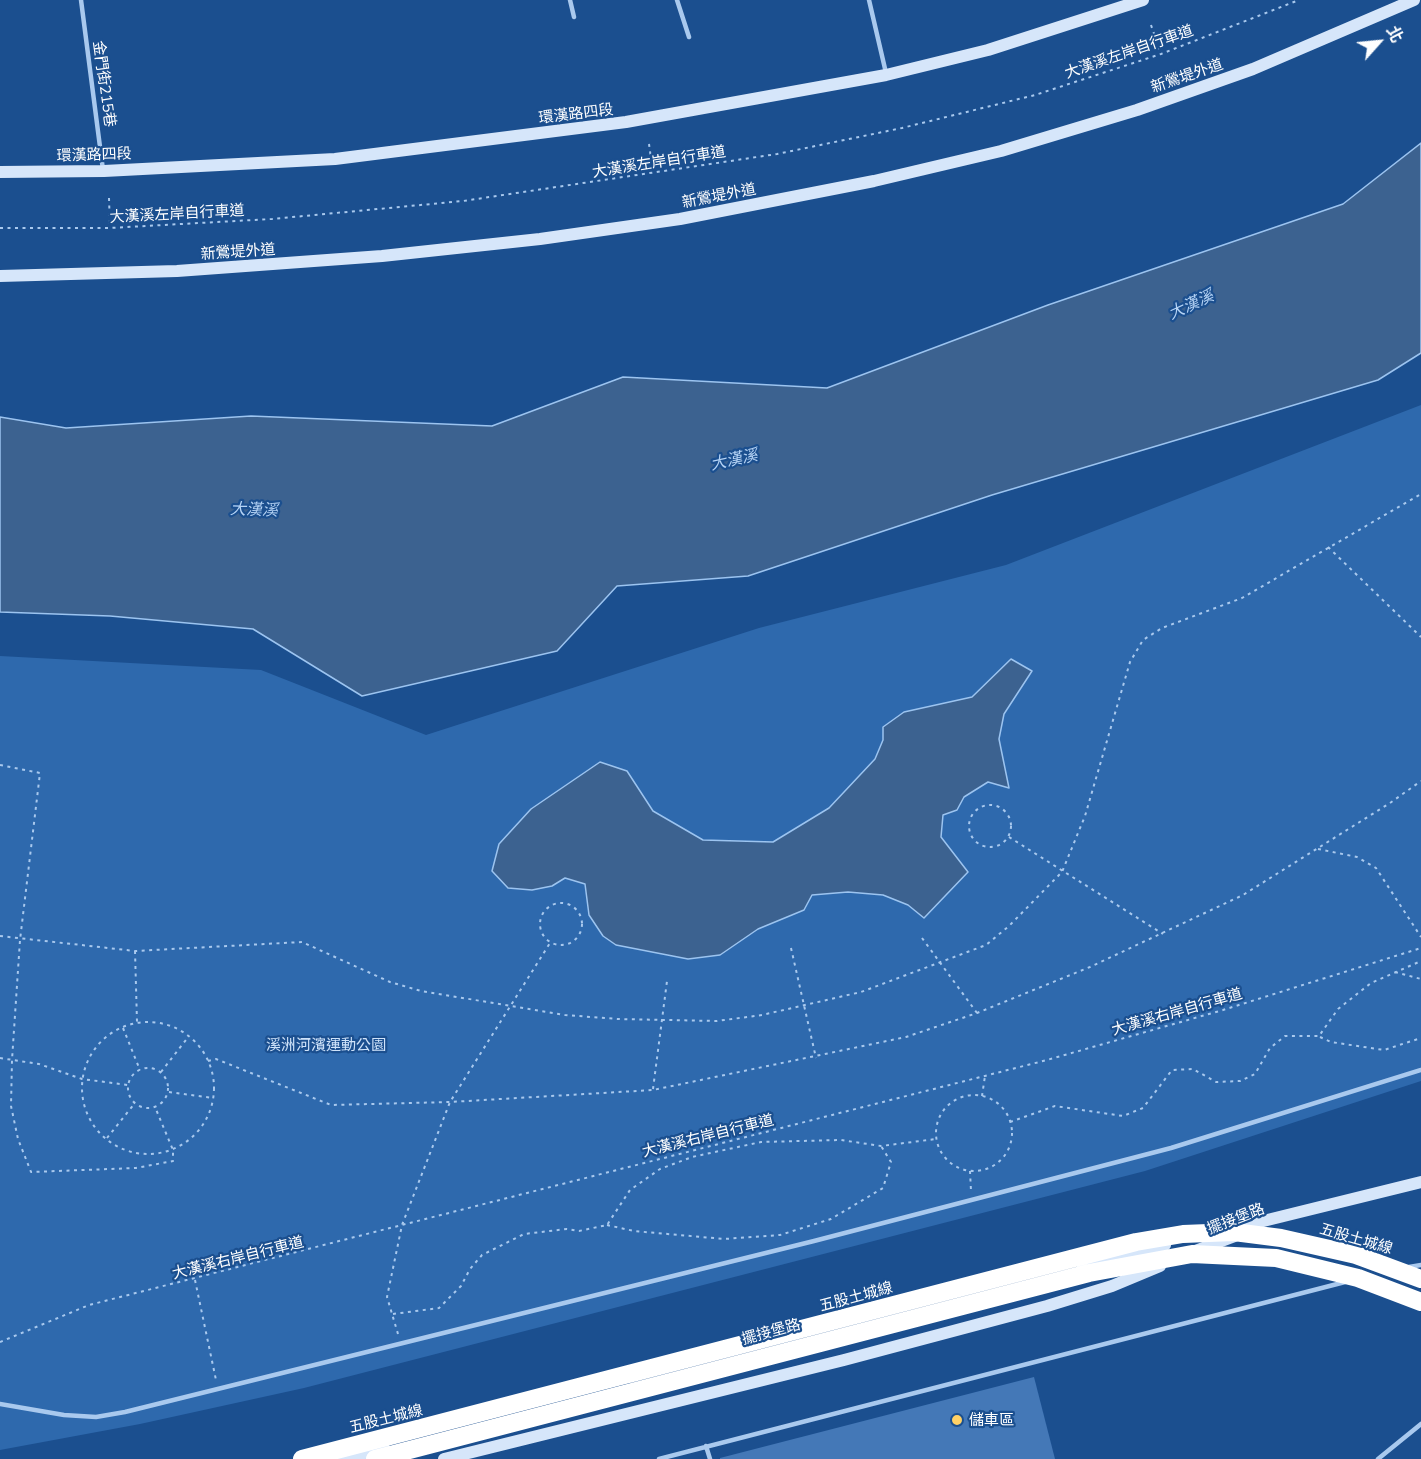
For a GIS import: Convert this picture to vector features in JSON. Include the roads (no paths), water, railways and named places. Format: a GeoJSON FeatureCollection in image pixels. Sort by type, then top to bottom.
{"type":"FeatureCollection","features":[{"type":"Feature","properties":{"kind":"highway","name":"五股土城線"},"geometry":{"type":"LineString","coordinates":[[302,1459],[1148,1240],[1183,1234],[1233,1232],[1281,1238],[1356,1255],[1421,1279]]}},
{"type":"Feature","properties":{"kind":"highway"},"geometry":{"type":"LineString","coordinates":[[375,1459],[1089,1273],[1192,1254],[1276,1258],[1358,1278],[1421,1302]]}},
{"type":"Feature","properties":{"kind":"street","name":"環漢路四段"},"geometry":{"type":"LineString","coordinates":[[0,172],[104,171],[336,159],[626,122],[886,75],[988,50],[1143,0]]}},
{"type":"Feature","properties":{"kind":"street","name":"新鶯堤外道"},"geometry":{"type":"LineString","coordinates":[[0,276],[177,272],[405,254],[540,239],[680,219],[862,184],[1001,151],[1137,110],[1253,69],[1414,0]]}},
{"type":"Feature","properties":{"kind":"street","name":"擺接堡路"},"geometry":{"type":"LineString","coordinates":[[342,1459],[1203,1235],[1278,1219],[1421,1182]]}},
{"type":"Feature","properties":{"kind":"street","name":"擺接堡路"},"geometry":{"type":"LineString","coordinates":[[444,1459],[1047,1306],[1112,1286],[1278,1219]]}},
{"type":"Feature","properties":{"kind":"street"},"geometry":{"type":"LineString","coordinates":[[510,1416],[517,1441]]}},
{"type":"Feature","properties":{"kind":"lane","name":"金門街215巷"},"geometry":{"type":"LineString","coordinates":[[81,0],[104,171]]}},
{"type":"Feature","properties":{"kind":"lane"},"geometry":{"type":"LineString","coordinates":[[570,0],[574,17]]}},
{"type":"Feature","properties":{"kind":"lane"},"geometry":{"type":"LineString","coordinates":[[678,0],[689,37]]}},
{"type":"Feature","properties":{"kind":"lane"},"geometry":{"type":"LineString","coordinates":[[869,0],[886,75]]}},
{"type":"Feature","properties":{"kind":"lane"},"geometry":{"type":"LineString","coordinates":[[0,1404],[64,1415],[96,1417],[158,1404],[803,1244],[1171,1148],[1421,1070]]}},
{"type":"Feature","properties":{"kind":"lane"},"geometry":{"type":"LineString","coordinates":[[1387,1273],[1421,1265]]}},
{"type":"Feature","properties":{"kind":"lane"},"geometry":{"type":"LineString","coordinates":[[659,1459],[1263,1302],[1376,1275]]}},
{"type":"Feature","properties":{"kind":"lane"},"geometry":{"type":"LineString","coordinates":[[1378,1459],[1421,1424]]}},
{"type":"Feature","properties":{"kind":"lane"},"geometry":{"type":"LineString","coordinates":[[706,1446],[710,1459]]}},
{"type":"Feature","properties":{"kind":"water","name":"大漢溪"},"geometry":{"type":"Polygon","coordinates":[[[1421,143],[1421,353],[1378,380],[992,495],[748,576],[617,586],[557,651],[362,696],[253,629],[110,616],[0,612],[0,417],[66,428],[251,416],[492,426],[623,377],[827,388],[1048,305],[1343,204],[1421,143]]]}},
{"type":"Feature","properties":{"kind":"water"},"geometry":{"type":"Polygon","coordinates":[[[1011,659],[1032,671],[1004,714],[999,739],[1009,788],[988,782],[964,797],[957,810],[943,815],[941,837],[968,872],[924,918],[908,905],[883,895],[848,892],[812,895],[804,910],[758,929],[720,955],[688,959],[616,945],[603,936],[589,915],[585,884],[565,878],[552,886],[532,890],[508,888],[492,871],[499,844],[531,809],[600,762],[627,771],[653,811],[703,840],[773,842],[829,808],[875,759],[883,740],[883,727],[904,712],[972,697],[1011,659]]]}},
{"type":"Feature","properties":{"kind":"place","name":"儲車區"},"geometry":{"type":"Point","coordinates":[957,1420]}},
{"type":"Feature","properties":{"kind":"park label","name":"溪洲河濱運動公園"},"geometry":{"type":"Point","coordinates":[326,1045]}}]}
